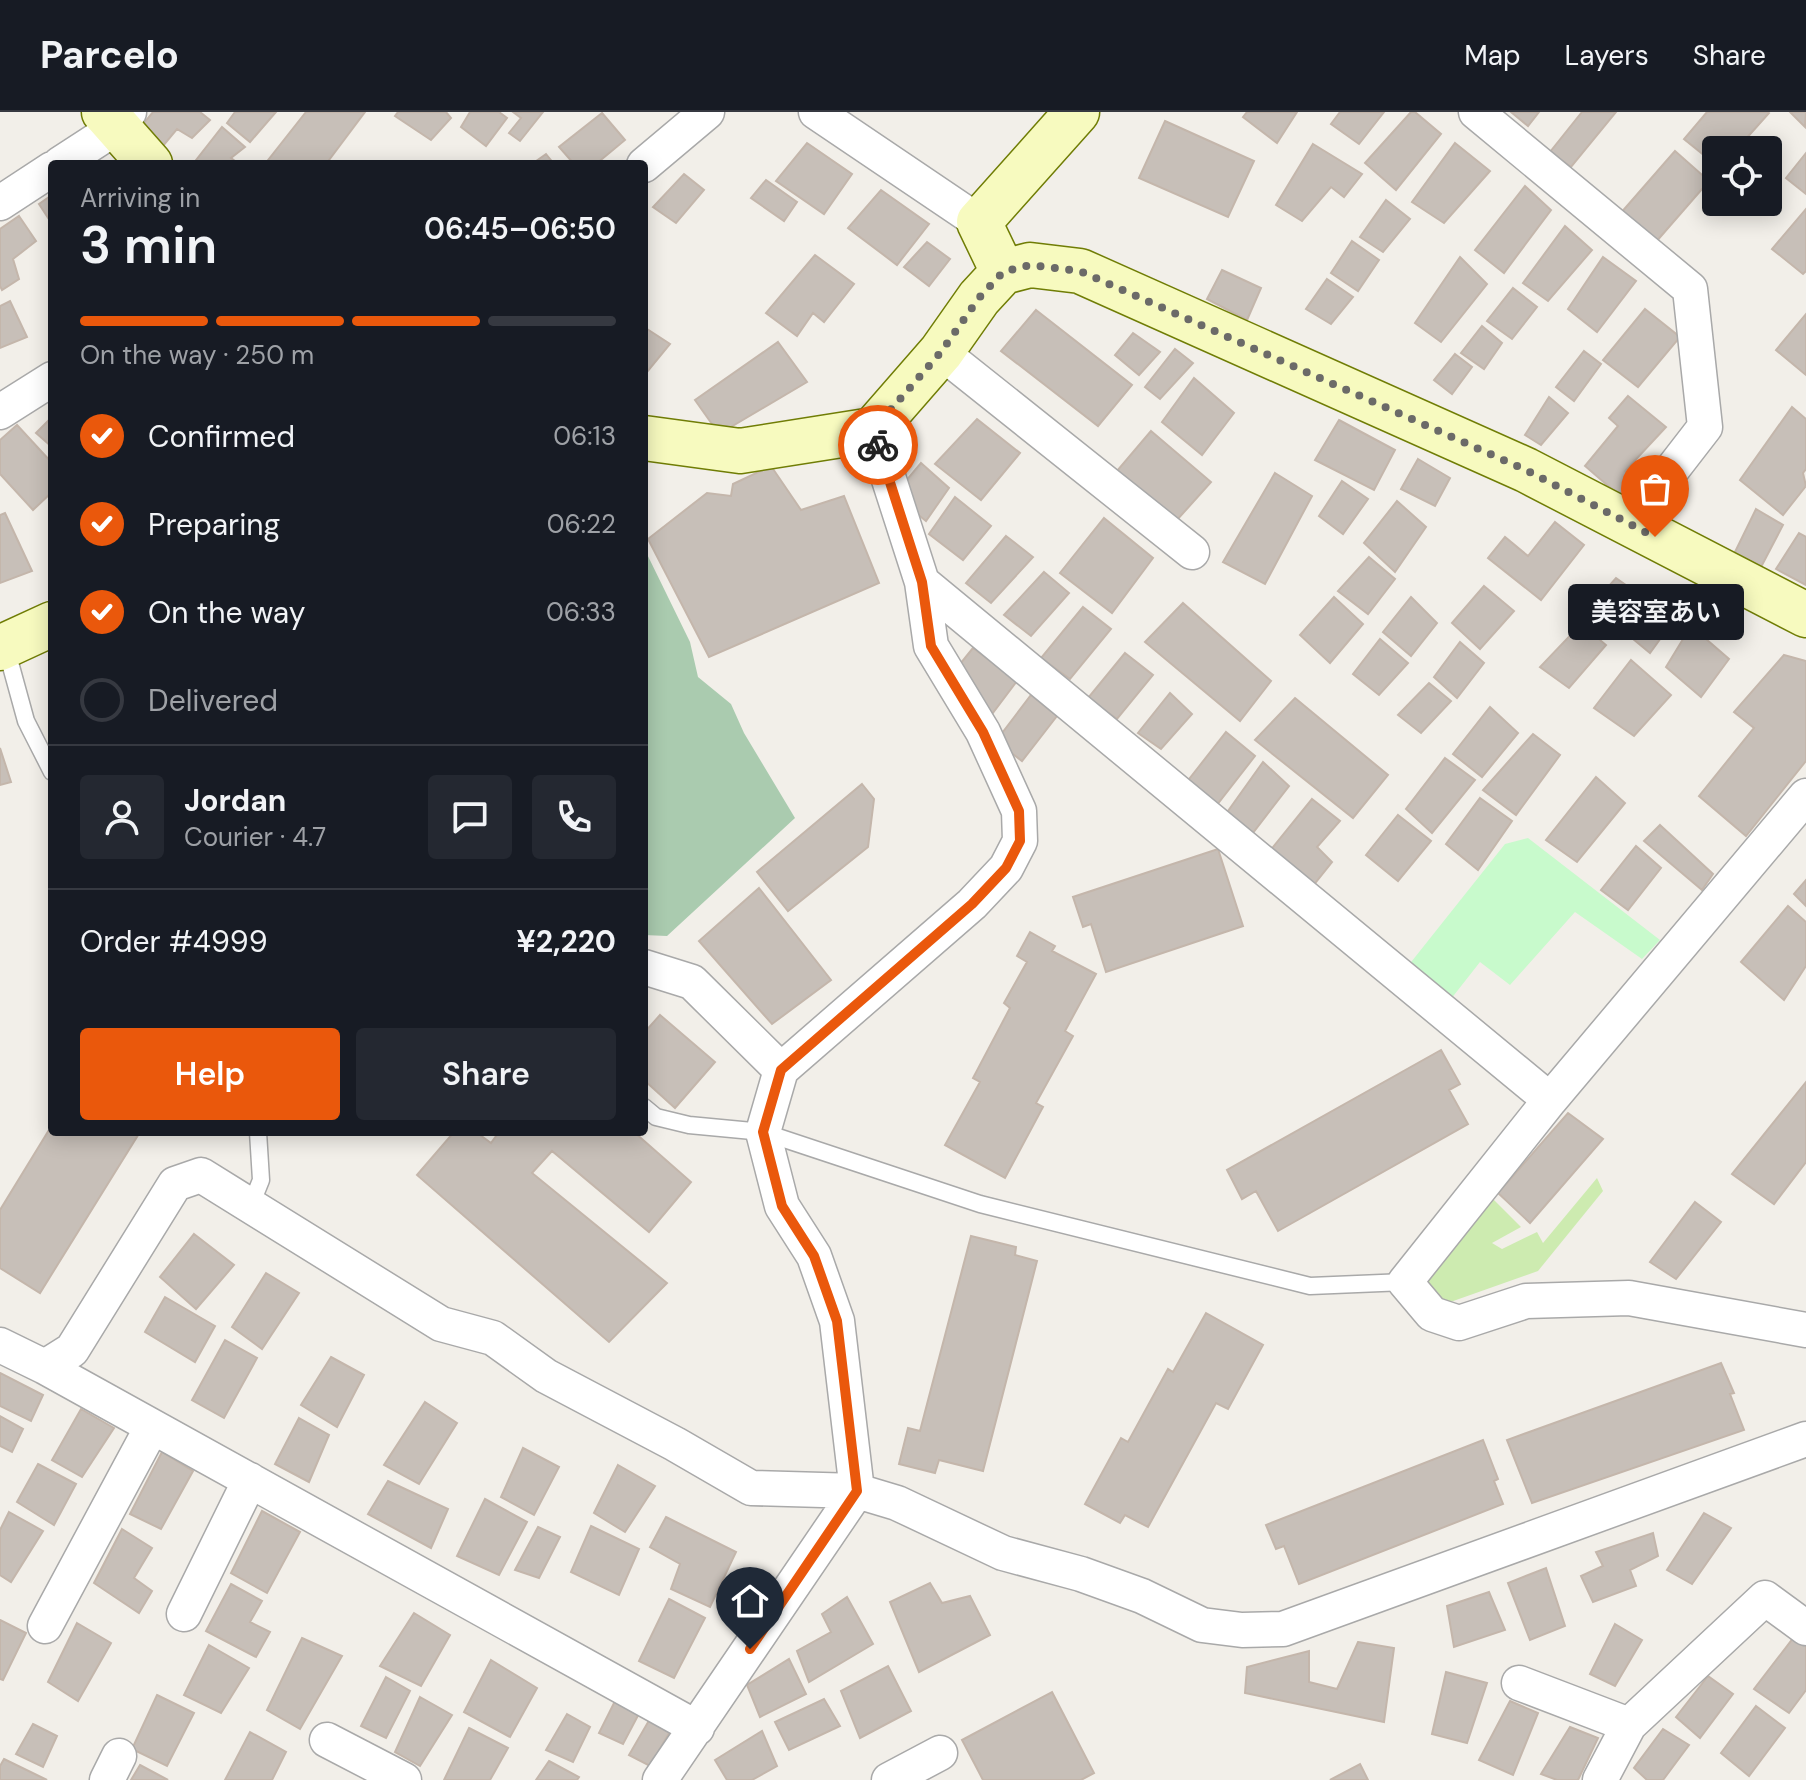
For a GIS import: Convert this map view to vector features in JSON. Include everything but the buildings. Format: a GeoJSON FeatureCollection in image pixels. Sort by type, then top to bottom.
{"type":"FeatureCollection","features":[{"type":"Feature","properties":{"kind":"street"},"geometry":{"type":"LineString","coordinates":[[648,162],[707,112]]}},
{"type":"Feature","properties":{"kind":"street"},"geometry":{"type":"LineString","coordinates":[[816,112],[979,222],[1003,272]]}},
{"type":"Feature","properties":{"kind":"street"},"geometry":{"type":"LineString","coordinates":[[1476,112],[1690,289],[1705,427],[1630,524]]}},
{"type":"Feature","properties":{"kind":"street"},"geometry":{"type":"LineString","coordinates":[[979,222],[1069,115]]}},
{"type":"Feature","properties":{"kind":"street"},"geometry":{"type":"LineString","coordinates":[[65,160],[117,117],[147,160]]}},
{"type":"Feature","properties":{"kind":"street"},"geometry":{"type":"LineString","coordinates":[[0,203],[48,172]]}},
{"type":"Feature","properties":{"kind":"street"},"geometry":{"type":"LineString","coordinates":[[648,439],[740,451],[873,430],[941,352],[979,298],[1003,272],[1030,265],[1080,271],[1526,470],[1806,615]]}},
{"type":"Feature","properties":{"kind":"street"},"geometry":{"type":"LineString","coordinates":[[941,352],[1192,552]]}},
{"type":"Feature","properties":{"kind":"street"},"geometry":{"type":"LineString","coordinates":[[0,412],[48,382]]}},
{"type":"Feature","properties":{"kind":"street"},"geometry":{"type":"LineString","coordinates":[[660,1780],[857,1491],[837,1321],[814,1256],[782,1206],[763,1132],[781,1070],[972,904],[1006,868],[1020,841],[1019,811],[989,745],[931,646],[922,582],[873,430]]}},
{"type":"Feature","properties":{"kind":"street"},"geometry":{"type":"LineString","coordinates":[[922,582],[1550,1100]]}},
{"type":"Feature","properties":{"kind":"street"},"geometry":{"type":"LineString","coordinates":[[2,648],[48,626]]}},
{"type":"Feature","properties":{"kind":"street"},"geometry":{"type":"LineString","coordinates":[[1806,796],[1550,1100],[1405,1282],[1432,1314],[1459,1323],[1526,1301],[1629,1298],[1806,1330]]}},
{"type":"Feature","properties":{"kind":"street"},"geometry":{"type":"LineString","coordinates":[[648,968],[692,982],[781,1070]]}},
{"type":"Feature","properties":{"kind":"street"},"geometry":{"type":"LineString","coordinates":[[45,1367],[72,1350],[175,1184],[201,1175],[441,1324],[493,1338],[546,1376],[751,1488],[857,1491],[897,1503],[1003,1553],[1081,1574],[1142,1596],[1202,1625],[1242,1630],[1283,1629],[1806,1439]]}},
{"type":"Feature","properties":{"kind":"street"},"geometry":{"type":"LineString","coordinates":[[0,1345],[697,1728]]}},
{"type":"Feature","properties":{"kind":"street"},"geometry":{"type":"LineString","coordinates":[[45,1626],[152,1427]]}},
{"type":"Feature","properties":{"kind":"street"},"geometry":{"type":"LineString","coordinates":[[184,1614],[250,1480]]}},
{"type":"Feature","properties":{"kind":"street"},"geometry":{"type":"LineString","coordinates":[[1600,1780],[1629,1725],[1765,1598],[1806,1628]]}},
{"type":"Feature","properties":{"kind":"street"},"geometry":{"type":"LineString","coordinates":[[1519,1683],[1629,1725]]}},
{"type":"Feature","properties":{"kind":"street"},"geometry":{"type":"LineString","coordinates":[[327,1740],[404,1780]]}},
{"type":"Feature","properties":{"kind":"street"},"geometry":{"type":"LineString","coordinates":[[889,1780],[940,1753]]}},
{"type":"Feature","properties":{"kind":"lane"},"geometry":{"type":"LineString","coordinates":[[2,648],[26,721],[48,764]]}},
{"type":"Feature","properties":{"kind":"lane"},"geometry":{"type":"LineString","coordinates":[[648,1110],[656,1117],[689,1125],[763,1132],[980,1204],[1310,1286],[1405,1282]]}},
{"type":"Feature","properties":{"kind":"lane"},"geometry":{"type":"LineString","coordinates":[[251,1205],[261,1180],[258,1136]]}},
{"type":"Feature","properties":{"kind":"green space"},"geometry":{"type":"Polygon","coordinates":[[[648,556],[690,642],[698,677],[731,704],[744,733],[795,818],[667,936],[648,935],[648,556]]]}},
{"type":"Feature","properties":{"kind":"green space"},"geometry":{"type":"Polygon","coordinates":[[[1528,838],[1660,940],[1642,959],[1575,912],[1510,985],[1480,962],[1447,1004],[1404,971],[1505,844],[1528,838]]]}},
{"type":"Feature","properties":{"kind":"green space"},"geometry":{"type":"Polygon","coordinates":[[[1597,1178],[1603,1191],[1538,1271],[1442,1305],[1420,1285],[1487,1193],[1521,1227],[1492,1243],[1502,1249],[1537,1232],[1543,1243],[1597,1178]]]}},
{"type":"Feature","properties":{"kind":"way so far"},"geometry":{"type":"LineString","coordinates":[[878,445],[873,430],[941,352],[979,298],[1003,272],[1030,265],[1080,271],[1526,470],[1655,537]]}},
{"type":"Feature","properties":{"kind":"place","name":"美容室あい"},"geometry":{"type":"Point","coordinates":[1655,537]}},
{"type":"Feature","properties":{"kind":"route"},"geometry":{"type":"LineString","coordinates":[[750,1649],[857,1491],[837,1321],[814,1256],[782,1206],[763,1132],[781,1070],[972,904],[1006,868],[1020,841],[1019,811],[983,732],[931,646],[922,582],[878,445]]}}]}
